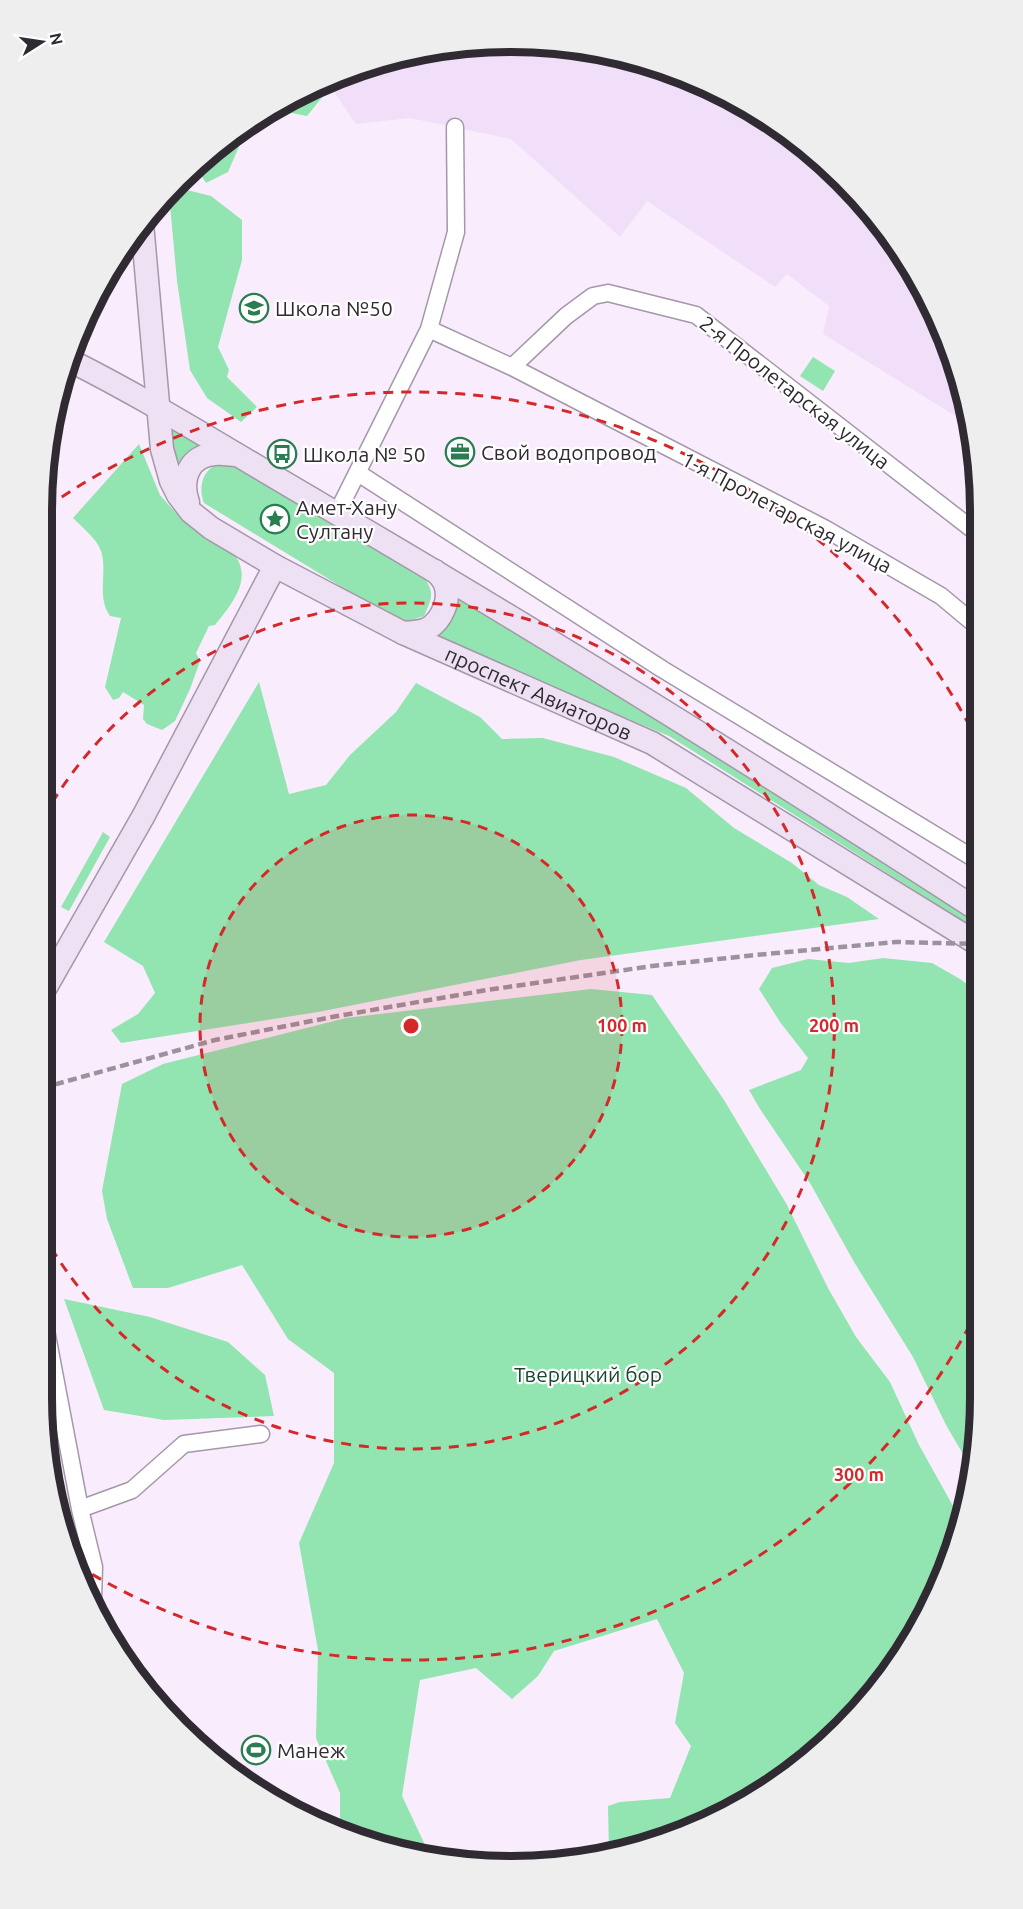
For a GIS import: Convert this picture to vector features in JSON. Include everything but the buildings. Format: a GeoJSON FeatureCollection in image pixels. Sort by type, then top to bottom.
{"type":"FeatureCollection","features":[{"type":"Feature","properties":{"kind":"main road"},"geometry":{"type":"LineString","coordinates":[[143,237],[157,406]]}},
{"type":"Feature","properties":{"kind":"main road","name":"проспект Авиаторов"},"geometry":{"type":"LineString","coordinates":[[77,364],[157,406],[238,456],[435,570],[771,777],[970,905]]}},
{"type":"Feature","properties":{"kind":"main road","name":"проспект Авиаторов"},"geometry":{"type":"LineString","coordinates":[[157,406],[162,449],[171,481],[191,512],[211,528],[275,566],[403,633],[652,743],[970,939]]}},
{"type":"Feature","properties":{"kind":"main road"},"geometry":{"type":"LineString","coordinates":[[191,512],[184,486],[185,475],[189,467],[197,460],[217,453],[238,456]]}},
{"type":"Feature","properties":{"kind":"main road"},"geometry":{"type":"LineString","coordinates":[[52,976],[144,815],[275,566]]}},
{"type":"Feature","properties":{"kind":"main road"},"geometry":{"type":"LineString","coordinates":[[403,633],[427,629],[442,614],[447,595],[444,582],[435,570]]}},
{"type":"Feature","properties":{"kind":"street"},"geometry":{"type":"LineString","coordinates":[[337,513],[429,329],[456,232],[455,127]]}},
{"type":"Feature","properties":{"kind":"street","name":"2-я Пролетарская улица"},"geometry":{"type":"LineString","coordinates":[[512,367],[566,316],[593,296],[608,293],[696,315],[970,528]]}},
{"type":"Feature","properties":{"kind":"street","name":"1-я Пролетарская улица"},"geometry":{"type":"LineString","coordinates":[[429,329],[512,367],[824,528],[941,596],[970,620]]}},
{"type":"Feature","properties":{"kind":"street"},"geometry":{"type":"LineString","coordinates":[[358,473],[662,669],[970,856]]}},
{"type":"Feature","properties":{"kind":"street"},"geometry":{"type":"LineString","coordinates":[[52,1362],[80,1509],[94,1567],[93,1587]]}},
{"type":"Feature","properties":{"kind":"street"},"geometry":{"type":"LineString","coordinates":[[80,1509],[132,1490],[184,1444],[261,1434]]}},
{"type":"Feature","properties":{"kind":"shaded area"},"geometry":{"type":"Polygon","coordinates":[[[481,53],[542,53],[601,61],[659,77],[715,100],[767,130],[791,147],[836,187],[876,232],[909,282],[936,336],[961,420],[823,334],[829,306],[787,274],[775,287],[647,201],[620,237],[511,139],[410,118],[356,124],[332,89],[393,68],[422,61],[481,53]]]}},
{"type":"Feature","properties":{"kind":"green space"},"geometry":{"type":"Polygon","coordinates":[[[323,93],[324,95],[307,116],[286,112],[323,93]]]}},
{"type":"Feature","properties":{"kind":"green space"},"geometry":{"type":"Polygon","coordinates":[[[242,140],[228,172],[206,183],[200,174],[242,140]]]}},
{"type":"Feature","properties":{"kind":"green space"},"geometry":{"type":"Polygon","coordinates":[[[185,189],[211,196],[242,220],[242,260],[218,347],[229,370],[227,377],[257,407],[241,422],[207,398],[190,370],[177,281],[170,205],[185,189]]]}},
{"type":"Feature","properties":{"kind":"green space"},"geometry":{"type":"Polygon","coordinates":[[[813,357],[835,371],[823,391],[800,376],[813,357]]]}},
{"type":"Feature","properties":{"kind":"green space"},"geometry":{"type":"Polygon","coordinates":[[[167,420],[208,446],[176,470],[167,420]]]}},
{"type":"Feature","properties":{"kind":"green space"},"geometry":{"type":"Polygon","coordinates":[[[139,444],[160,495],[175,512],[232,552],[239,561],[241,571],[241,581],[234,599],[215,625],[209,626],[196,653],[200,661],[175,721],[162,730],[147,724],[143,719],[144,705],[123,692],[119,698],[113,700],[105,687],[121,618],[110,616],[106,608],[101,551],[89,533],[73,518],[139,444]]]}},
{"type":"Feature","properties":{"kind":"green space"},"geometry":{"type":"Polygon","coordinates":[[[218,464],[234,464],[421,573],[429,585],[431,594],[424,616],[405,622],[396,620],[204,503],[201,491],[203,480],[208,471],[218,464]]]}},
{"type":"Feature","properties":{"kind":"green space"},"geometry":{"type":"Polygon","coordinates":[[[453,592],[970,914],[970,925],[669,736],[428,635],[453,592]]]}},
{"type":"Feature","properties":{"kind":"green space"},"geometry":{"type":"Polygon","coordinates":[[[259,682],[289,794],[326,785],[350,755],[396,712],[416,683],[480,717],[502,739],[543,738],[614,757],[686,788],[734,828],[792,863],[819,885],[847,897],[879,919],[581,960],[318,1012],[121,1043],[111,1030],[138,1014],[155,993],[143,966],[104,942],[259,682]]]}},
{"type":"Feature","properties":{"kind":"green space"},"geometry":{"type":"Polygon","coordinates":[[[103,832],[110,837],[69,911],[61,907],[103,832]]]}},
{"type":"Feature","properties":{"kind":"green space"},"geometry":{"type":"Polygon","coordinates":[[[883,958],[932,963],[970,986],[970,1428],[967,1460],[946,1425],[913,1357],[854,1262],[810,1183],[749,1090],[801,1070],[808,1058],[780,1022],[759,989],[772,968],[808,959],[849,963],[883,958]]]}},
{"type":"Feature","properties":{"kind":"green space","name":"Тверицкий бор"},"geometry":{"type":"Polygon","coordinates":[[[591,989],[652,995],[724,1100],[787,1205],[828,1288],[856,1337],[890,1382],[919,1445],[956,1512],[936,1573],[923,1601],[893,1653],[857,1700],[814,1743],[791,1762],[741,1795],[687,1822],[609,1846],[608,1806],[620,1802],[670,1798],[691,1746],[675,1723],[684,1673],[657,1619],[554,1651],[538,1676],[512,1699],[476,1668],[420,1680],[402,1796],[426,1847],[430,1849],[393,1841],[340,1823],[340,1793],[316,1738],[318,1650],[299,1543],[334,1463],[334,1373],[288,1339],[242,1265],[168,1288],[133,1288],[107,1219],[102,1191],[122,1084],[163,1064],[346,1018],[591,989]]]}},
{"type":"Feature","properties":{"kind":"green space"},"geometry":{"type":"Polygon","coordinates":[[[64,1299],[150,1317],[228,1342],[265,1375],[274,1416],[164,1420],[104,1410],[64,1299]]]}},
{"type":"Feature","properties":{"kind":"railway"},"geometry":{"type":"LineString","coordinates":[[52,1085],[215,1040],[487,990],[652,966],[756,955],[896,942],[970,944]]}},
{"type":"Feature","properties":{"kind":"place","name":"Школа №50"},"geometry":{"type":"Point","coordinates":[254,308]}},
{"type":"Feature","properties":{"kind":"place","name":"Свой водопровод"},"geometry":{"type":"Point","coordinates":[460,452]}},
{"type":"Feature","properties":{"kind":"place","name":"Школа № 50"},"geometry":{"type":"Point","coordinates":[282,454]}},
{"type":"Feature","properties":{"kind":"place","name":"Амет-Хану Султану"},"geometry":{"type":"Point","coordinates":[275,519]}},
{"type":"Feature","properties":{"kind":"place","name":"Манеж"},"geometry":{"type":"Point","coordinates":[256,1750]}}]}
